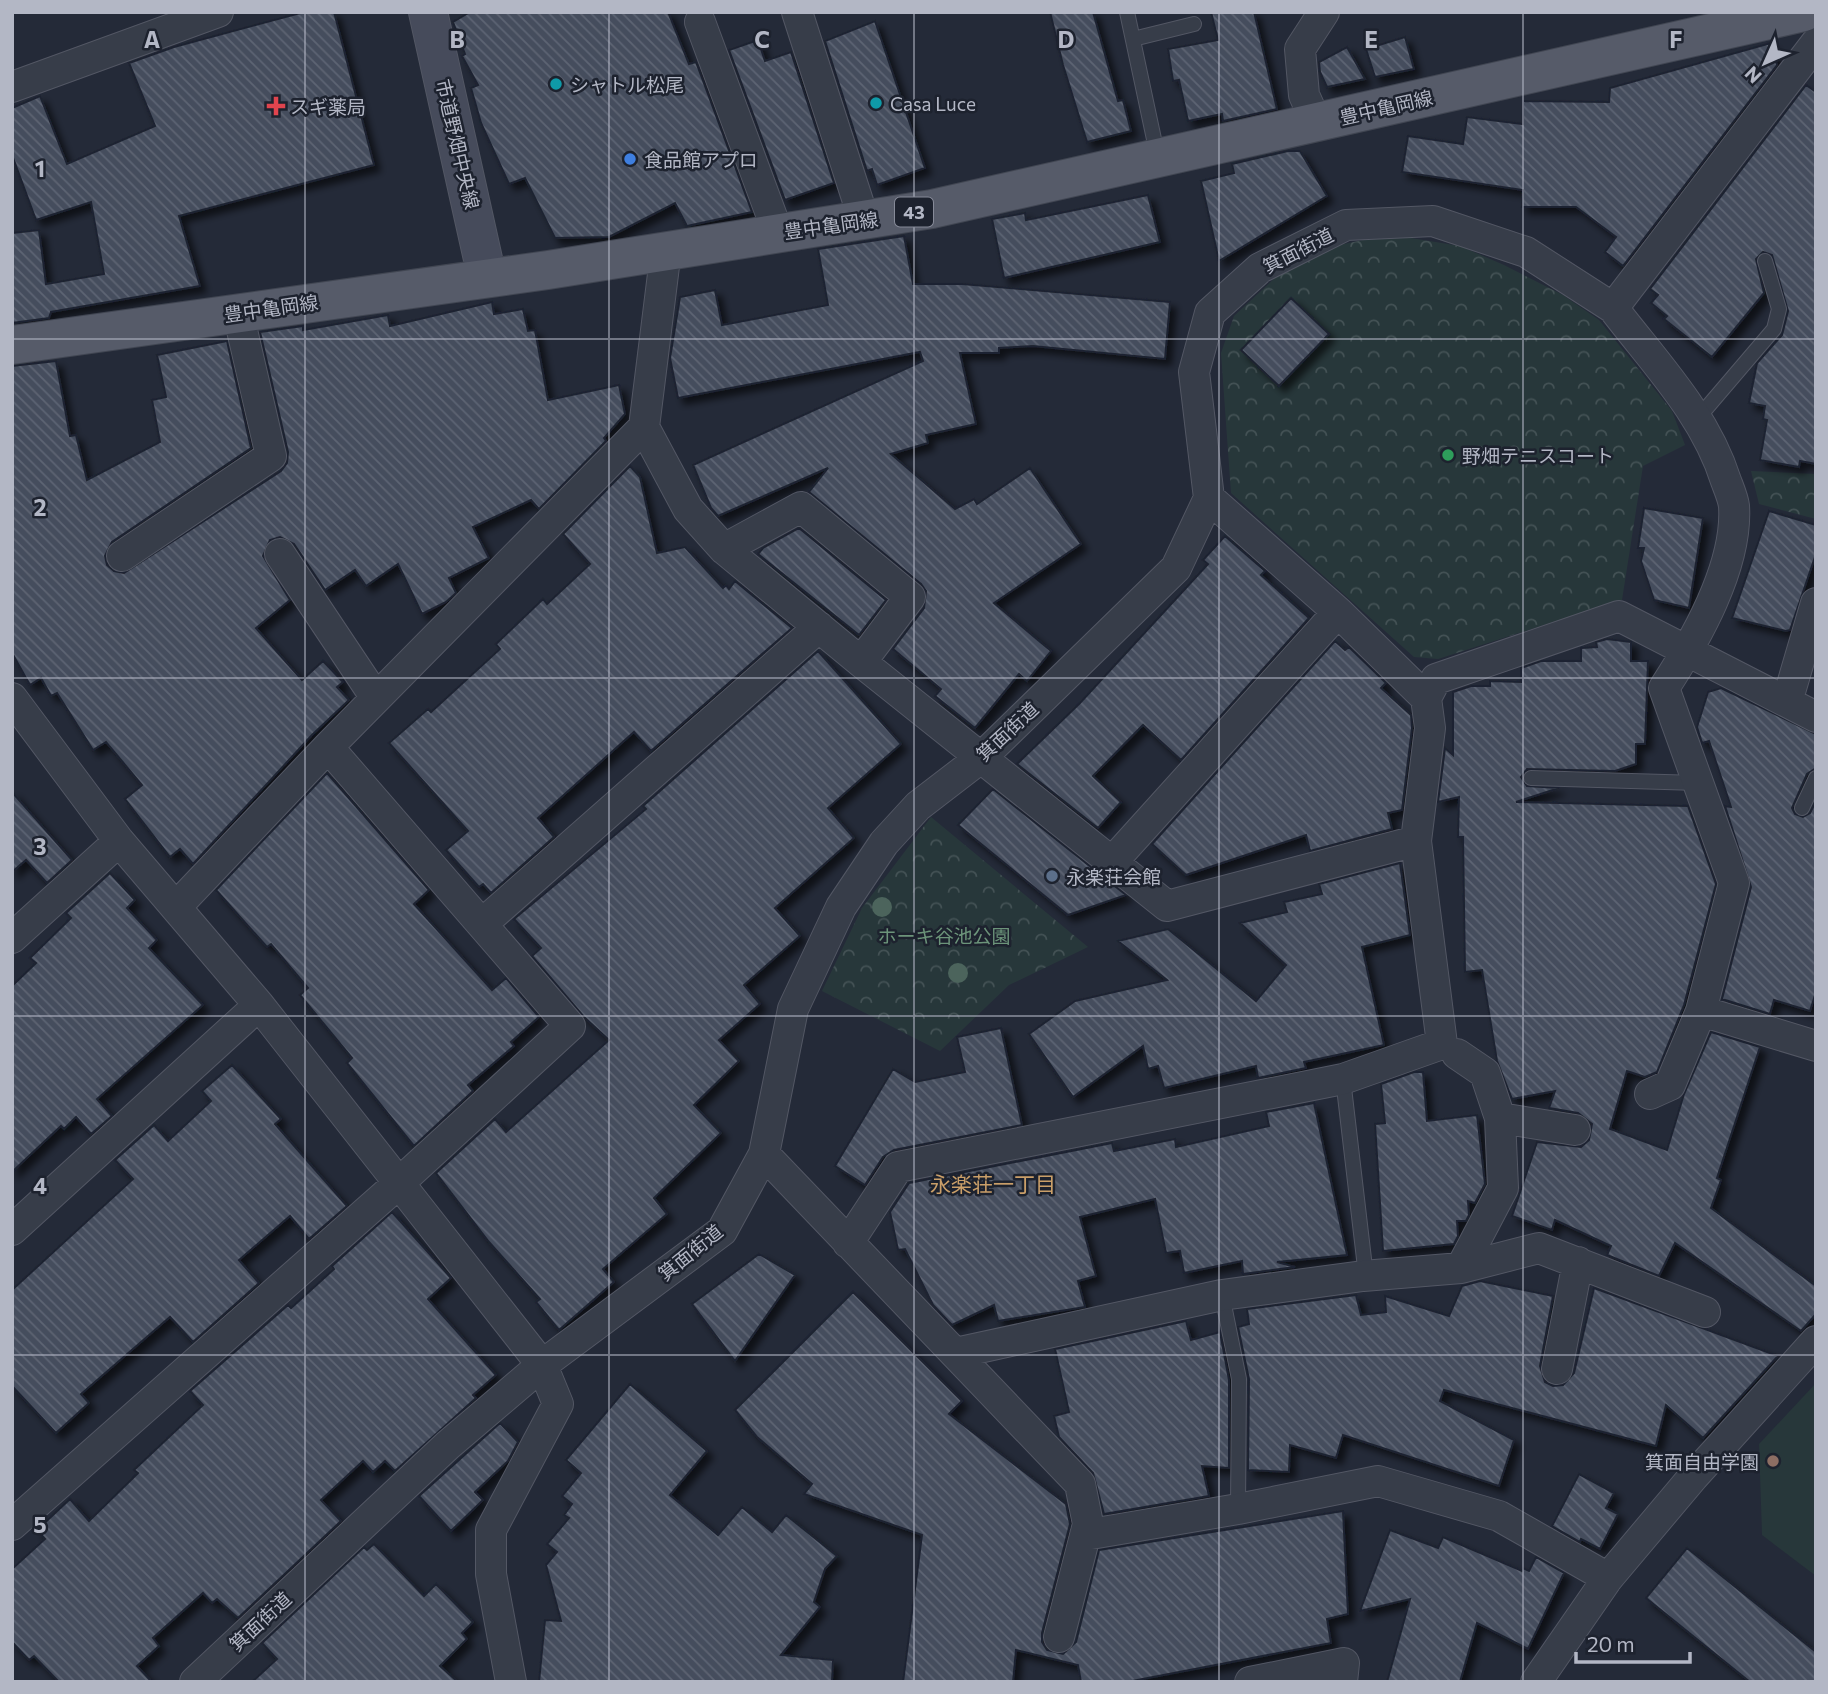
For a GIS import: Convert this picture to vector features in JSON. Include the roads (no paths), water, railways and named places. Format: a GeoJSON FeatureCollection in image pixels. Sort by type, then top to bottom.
{"type":"FeatureCollection","features":[{"type":"Feature","properties":{"kind":"main road","name":"豊中亀岡線"},"geometry":{"type":"LineString","coordinates":[[12,345],[487,277],[932,209],[1804,12]]}},
{"type":"Feature","properties":{"kind":"street"},"geometry":{"type":"LineString","coordinates":[[12,87],[218,12]]}},
{"type":"Feature","properties":{"kind":"street","name":"市道野畑中央線"},"geometry":{"type":"LineString","coordinates":[[428,12],[487,277]]}},
{"type":"Feature","properties":{"kind":"street"},"geometry":{"type":"LineString","coordinates":[[797,12],[864,220]]}},
{"type":"Feature","properties":{"kind":"street"},"geometry":{"type":"LineString","coordinates":[[1317,124],[1304,94],[1300,49],[1324,12]]}},
{"type":"Feature","properties":{"kind":"street"},"geometry":{"type":"LineString","coordinates":[[700,22],[778,233]]}},
{"type":"Feature","properties":{"kind":"street"},"geometry":{"type":"LineString","coordinates":[[1613,308],[1816,43]]}},
{"type":"Feature","properties":{"kind":"street","name":"箕面街道"},"geometry":{"type":"LineString","coordinates":[[195,1682],[448,1445],[542,1365],[722,1231],[764,1154],[793,1009],[841,907],[884,843],[918,806],[983,756],[1176,568],[1209,498],[1194,372],[1209,313],[1260,268],[1346,225],[1433,221],[1526,251],[1613,308],[1698,418],[1716,448],[1734,505],[1729,561],[1687,652],[1664,688],[1698,783]]}},
{"type":"Feature","properties":{"kind":"street"},"geometry":{"type":"LineString","coordinates":[[666,250],[644,427],[688,509],[724,549],[1167,906],[1416,841]]}},
{"type":"Feature","properties":{"kind":"street"},"geometry":{"type":"LineString","coordinates":[[122,556],[271,456],[238,313]]}},
{"type":"Feature","properties":{"kind":"street"},"geometry":{"type":"LineString","coordinates":[[176,907],[328,747],[644,427]]}},
{"type":"Feature","properties":{"kind":"street"},"geometry":{"type":"LineString","coordinates":[[1209,498],[1338,612],[1426,698]]}},
{"type":"Feature","properties":{"kind":"street"},"geometry":{"type":"LineString","coordinates":[[724,549],[801,508],[911,597],[861,662]]}},
{"type":"Feature","properties":{"kind":"street"},"geometry":{"type":"LineString","coordinates":[[280,554],[376,698]]}},
{"type":"Feature","properties":{"kind":"street"},"geometry":{"type":"LineString","coordinates":[[1787,702],[1816,603]]}},
{"type":"Feature","properties":{"kind":"street"},"geometry":{"type":"LineString","coordinates":[[1113,861],[1338,612]]}},
{"type":"Feature","properties":{"kind":"street"},"geometry":{"type":"LineString","coordinates":[[848,1243],[898,1167],[1343,1079],[1443,1044],[1416,841],[1430,728],[1426,698],[1436,679],[1619,616],[1816,717]]}},
{"type":"Feature","properties":{"kind":"street"},"geometry":{"type":"LineString","coordinates":[[482,924],[819,627]]}},
{"type":"Feature","properties":{"kind":"street"},"geometry":{"type":"LineString","coordinates":[[12,698],[119,841],[259,1005],[542,1365],[558,1404],[491,1530],[491,1574],[511,1682]]}},
{"type":"Feature","properties":{"kind":"street"},"geometry":{"type":"LineString","coordinates":[[12,1525],[399,1183],[570,1026],[328,747]]}},
{"type":"Feature","properties":{"kind":"street"},"geometry":{"type":"LineString","coordinates":[[1650,1094],[1670,1085],[1701,1010],[1734,883],[1698,783]]}},
{"type":"Feature","properties":{"kind":"street"},"geometry":{"type":"LineString","coordinates":[[12,938],[119,841]]}},
{"type":"Feature","properties":{"kind":"street"},"geometry":{"type":"LineString","coordinates":[[12,1230],[259,1005]]}},
{"type":"Feature","properties":{"kind":"street"},"geometry":{"type":"LineString","coordinates":[[1701,1010],[1816,1046]]}},
{"type":"Feature","properties":{"kind":"street"},"geometry":{"type":"LineString","coordinates":[[1457,1054],[1485,1073],[1500,1118],[1503,1188],[1461,1268]]}},
{"type":"Feature","properties":{"kind":"street"},"geometry":{"type":"LineString","coordinates":[[1500,1118],[1575,1130]]}},
{"type":"Feature","properties":{"kind":"street"},"geometry":{"type":"LineString","coordinates":[[764,1154],[1080,1484],[1088,1524],[1059,1637]]}},
{"type":"Feature","properties":{"kind":"street"},"geometry":{"type":"LineString","coordinates":[[956,1353],[1222,1295],[1366,1276],[1461,1268],[1539,1248],[1705,1312]]}},
{"type":"Feature","properties":{"kind":"street"},"geometry":{"type":"LineString","coordinates":[[1557,1369],[1578,1262]]}},
{"type":"Feature","properties":{"kind":"street"},"geometry":{"type":"LineString","coordinates":[[1536,1682],[1608,1577],[1693,1476],[1816,1341]]}},
{"type":"Feature","properties":{"kind":"street"},"geometry":{"type":"LineString","coordinates":[[1085,1535],[1238,1509],[1378,1481],[1499,1516],[1608,1577]]}},
{"type":"Feature","properties":{"kind":"street"},"geometry":{"type":"LineString","coordinates":[[1250,1682],[1344,1663],[1342,1682]]}},
{"type":"Feature","properties":{"kind":"lane"},"geometry":{"type":"LineString","coordinates":[[1127,12],[1158,160]]}},
{"type":"Feature","properties":{"kind":"lane"},"geometry":{"type":"LineString","coordinates":[[1133,39],[1194,24]]}},
{"type":"Feature","properties":{"kind":"lane"},"geometry":{"type":"LineString","coordinates":[[1698,418],[1774,328],[1779,309],[1765,261]]}},
{"type":"Feature","properties":{"kind":"lane"},"geometry":{"type":"LineString","coordinates":[[1531,778],[1698,783]]}},
{"type":"Feature","properties":{"kind":"lane"},"geometry":{"type":"LineString","coordinates":[[1802,808],[1816,778]]}},
{"type":"Feature","properties":{"kind":"lane"},"geometry":{"type":"LineString","coordinates":[[1343,1079],[1366,1276]]}},
{"type":"Feature","properties":{"kind":"lane"},"geometry":{"type":"LineString","coordinates":[[1222,1295],[1239,1379],[1238,1509]]}},
{"type":"Feature","properties":{"kind":"place","name":"シャトル松尾"},"geometry":{"type":"Point","coordinates":[556,84]}},
{"type":"Feature","properties":{"kind":"place","name":"Casa Luce"},"geometry":{"type":"Point","coordinates":[876,103]}},
{"type":"Feature","properties":{"kind":"place","name":"スギ薬局"},"geometry":{"type":"Point","coordinates":[276,106]}},
{"type":"Feature","properties":{"kind":"place","name":"食品館アプロ"},"geometry":{"type":"Point","coordinates":[630,159]}},
{"type":"Feature","properties":{"kind":"place","name":"野畑テニスコート"},"geometry":{"type":"Point","coordinates":[1448,455]}},
{"type":"Feature","properties":{"kind":"place","name":"永楽荘会館"},"geometry":{"type":"Point","coordinates":[1052,876]}},
{"type":"Feature","properties":{"kind":"place","name":"箕面自由学園"},"geometry":{"type":"Point","coordinates":[1773,1461]}},
{"type":"Feature","properties":{"kind":"district","name":"永楽荘一丁目"},"geometry":{"type":"Point","coordinates":[993,1183]}},
{"type":"Feature","properties":{"kind":"park label","name":"ホーキ谷池公園"},"geometry":{"type":"Point","coordinates":[944,935]}}]}
